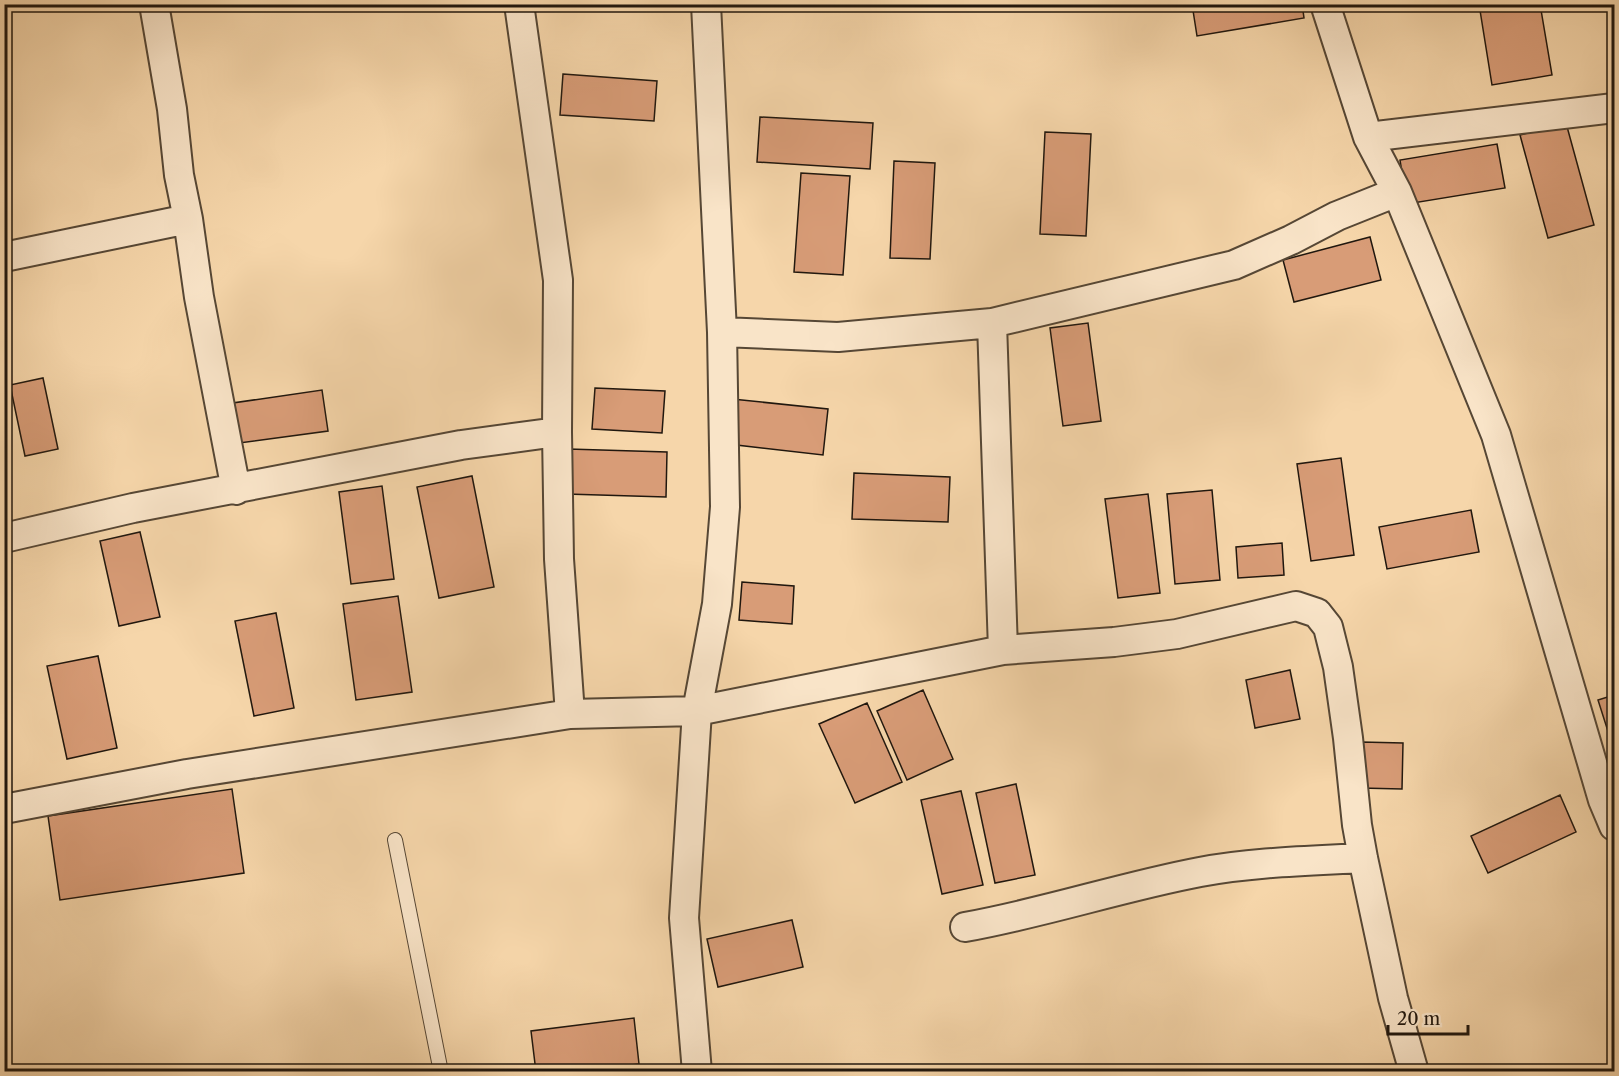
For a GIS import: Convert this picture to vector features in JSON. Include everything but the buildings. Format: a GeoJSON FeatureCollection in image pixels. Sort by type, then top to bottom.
{"type":"FeatureCollection","features":[{"type":"Feature","properties":{"kind":"street"},"geometry":{"type":"LineString","coordinates":[[154,4],[199,297],[236,490]]}},
{"type":"Feature","properties":{"kind":"street"},"geometry":{"type":"LineString","coordinates":[[519,4],[558,280],[559,559],[570,714]]}},
{"type":"Feature","properties":{"kind":"street"},"geometry":{"type":"LineString","coordinates":[[697,1071],[684,918],[697,711],[717,604],[725,507],[722,332],[706,4]]}},
{"type":"Feature","properties":{"kind":"street"},"geometry":{"type":"LineString","coordinates":[[1325,4],[1368,137],[1396,192],[1496,435],[1603,800],[1614,826]]}},
{"type":"Feature","properties":{"kind":"street"},"geometry":{"type":"LineString","coordinates":[[1368,137],[1614,108]]}},
{"type":"Feature","properties":{"kind":"street"},"geometry":{"type":"LineString","coordinates":[[722,332],[838,337],[992,322],[1234,265],[1291,240],[1337,216],[1396,192]]}},
{"type":"Feature","properties":{"kind":"street"},"geometry":{"type":"LineString","coordinates":[[4,257],[188,219]]}},
{"type":"Feature","properties":{"kind":"street"},"geometry":{"type":"LineString","coordinates":[[992,322],[1004,650]]}},
{"type":"Feature","properties":{"kind":"street"},"geometry":{"type":"LineString","coordinates":[[4,538],[133,508],[461,445],[557,432]]}},
{"type":"Feature","properties":{"kind":"street"},"geometry":{"type":"LineString","coordinates":[[4,809],[187,774],[570,714],[697,711],[1004,650],[1114,642],[1176,634],[1296,606],[1317,613],[1328,627],[1338,668],[1363,858],[1393,998],[1414,1071]]}},
{"type":"Feature","properties":{"kind":"street"},"geometry":{"type":"LineString","coordinates":[[965,927],[1016,918],[1201,872],[1253,865],[1363,858]]}},
{"type":"Feature","properties":{"kind":"lane"},"geometry":{"type":"LineString","coordinates":[[395,840],[441,1071]]}}]}
